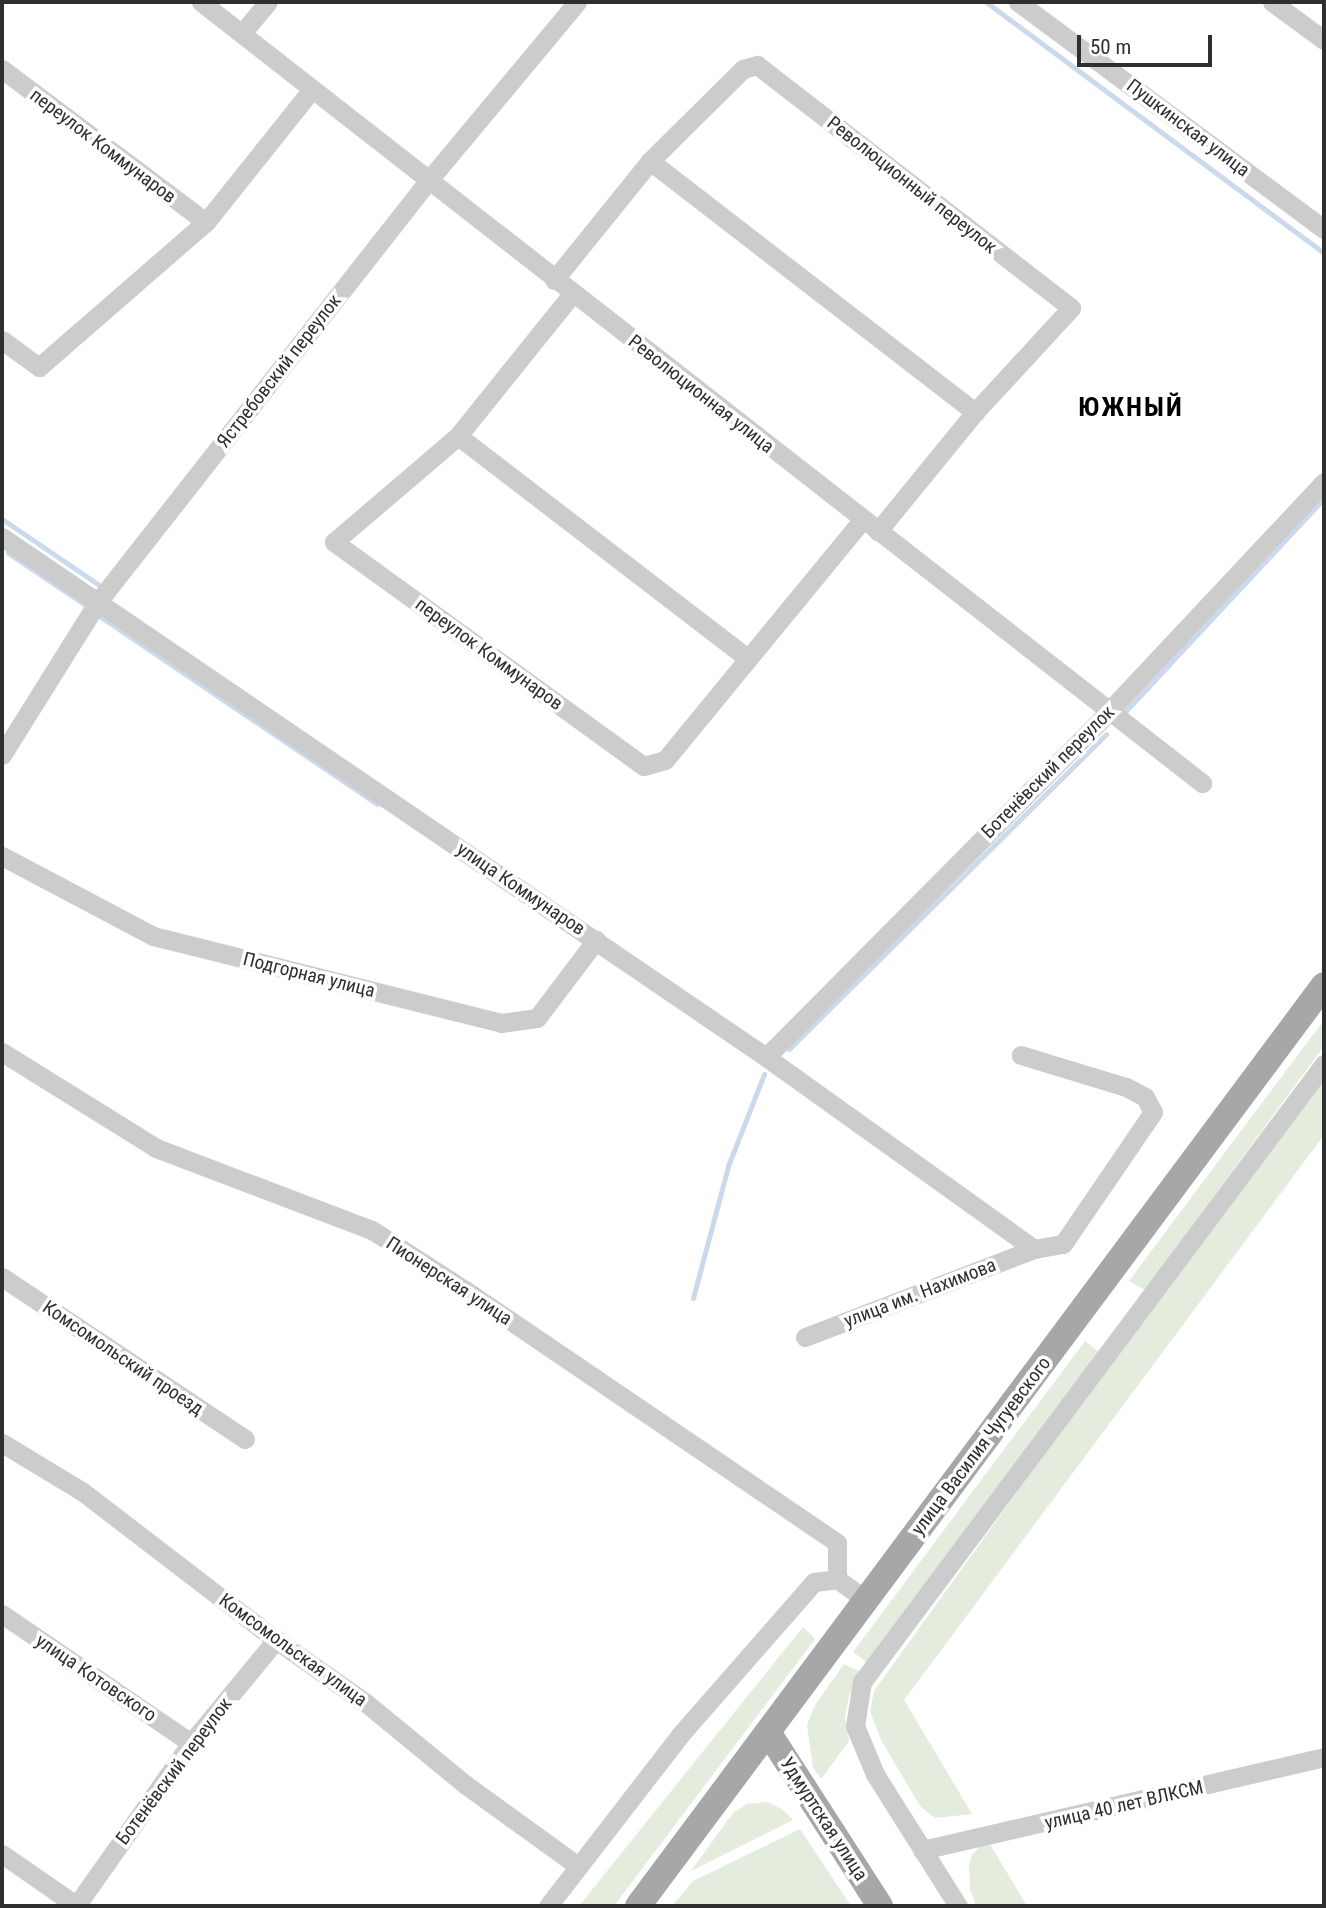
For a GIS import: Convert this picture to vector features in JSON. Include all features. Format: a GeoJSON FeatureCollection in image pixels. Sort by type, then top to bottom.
{"type":"FeatureCollection","features":[{"type":"Feature","properties":{"kind":"main road","name":"улица Василия Чугуевского"},"geometry":{"type":"LineString","coordinates":[[638,1906],[1324,985]]}},
{"type":"Feature","properties":{"kind":"main road","name":"Удмуртская улица"},"geometry":{"type":"LineString","coordinates":[[768,1732],[880,1906]]}},
{"type":"Feature","properties":{"kind":"street","name":"Революционная улица"},"geometry":{"type":"LineString","coordinates":[[201,2],[1202,783]]}},
{"type":"Feature","properties":{"kind":"street"},"geometry":{"type":"LineString","coordinates":[[242,33],[268,2]]}},
{"type":"Feature","properties":{"kind":"street","name":"Ястребовский переулок"},"geometry":{"type":"LineString","coordinates":[[2,754],[97,603],[428,181],[577,2]]}},
{"type":"Feature","properties":{"kind":"street","name":"Пушкинская улица"},"geometry":{"type":"LineString","coordinates":[[1018,2],[1324,229]]}},
{"type":"Feature","properties":{"kind":"street"},"geometry":{"type":"LineString","coordinates":[[1272,2],[1324,40]]}},
{"type":"Feature","properties":{"kind":"street","name":"Революционный переулок"},"geometry":{"type":"LineString","coordinates":[[554,280],[650,161],[743,69],[757,65],[1071,308],[747,658],[665,760],[644,766]]}},
{"type":"Feature","properties":{"kind":"street","name":"переулок Коммунаров"},"geometry":{"type":"LineString","coordinates":[[2,69],[206,222]]}},
{"type":"Feature","properties":{"kind":"street"},"geometry":{"type":"LineString","coordinates":[[2,340],[39,367],[206,222],[312,89]]}},
{"type":"Feature","properties":{"kind":"street"},"geometry":{"type":"LineString","coordinates":[[650,161],[975,412]]}},
{"type":"Feature","properties":{"kind":"street"},"geometry":{"type":"LineString","coordinates":[[572,294],[458,436],[747,658]]}},
{"type":"Feature","properties":{"kind":"street","name":"переулок Коммунаров"},"geometry":{"type":"LineString","coordinates":[[458,436],[334,542],[644,766]]}},
{"type":"Feature","properties":{"kind":"street","name":"Ботенёвский переулок"},"geometry":{"type":"LineString","coordinates":[[766,1057],[1109,711],[1324,482]]}},
{"type":"Feature","properties":{"kind":"street","name":"улица Коммунаров"},"geometry":{"type":"LineString","coordinates":[[2,537],[766,1057],[1034,1249]]}},
{"type":"Feature","properties":{"kind":"street","name":"Подгорная улица"},"geometry":{"type":"LineString","coordinates":[[2,856],[153,936],[501,1023],[537,1018],[596,940]]}},
{"type":"Feature","properties":{"kind":"street","name":"Пионерская улица"},"geometry":{"type":"LineString","coordinates":[[2,1052],[156,1148],[372,1230],[837,1543],[837,1579]]}},
{"type":"Feature","properties":{"kind":"street","name":"улица им. Нахимова"},"geometry":{"type":"LineString","coordinates":[[805,1337],[1034,1249],[1063,1244],[1153,1112],[1145,1097],[1126,1087],[1021,1055]]}},
{"type":"Feature","properties":{"kind":"street"},"geometry":{"type":"LineString","coordinates":[[958,1906],[875,1774],[855,1726],[862,1682],[1324,1063]]}},
{"type":"Feature","properties":{"kind":"street","name":"Комсомольский проезд"},"geometry":{"type":"LineString","coordinates":[[2,1277],[245,1439]]}},
{"type":"Feature","properties":{"kind":"street","name":"Комсомольская улица"},"geometry":{"type":"LineString","coordinates":[[2,1443],[83,1492],[276,1640],[366,1703],[467,1785],[578,1866]]}},
{"type":"Feature","properties":{"kind":"street"},"geometry":{"type":"LineString","coordinates":[[548,1906],[680,1735],[791,1605],[814,1582],[837,1579],[866,1600]]}},
{"type":"Feature","properties":{"kind":"street","name":"улица Котовского"},"geometry":{"type":"LineString","coordinates":[[2,1614],[191,1743]]}},
{"type":"Feature","properties":{"kind":"street","name":"Ботенёвский переулок"},"geometry":{"type":"LineString","coordinates":[[76,1906],[191,1743],[276,1640]]}},
{"type":"Feature","properties":{"kind":"street","name":"улица 40 лет ВЛКСМ"},"geometry":{"type":"LineString","coordinates":[[922,1850],[1324,1757]]}},
{"type":"Feature","properties":{"kind":"street"},"geometry":{"type":"LineString","coordinates":[[2,1854],[76,1906]]}},
{"type":"Feature","properties":{"kind":"green space"},"geometry":{"type":"Polygon","coordinates":[[[1324,1020],[1324,1046],[1145,1290],[1129,1281],[1324,1020]]]}},
{"type":"Feature","properties":{"kind":"green space"},"geometry":{"type":"Polygon","coordinates":[[[1324,1077],[1324,1135],[904,1700],[972,1814],[935,1818],[920,1806],[881,1740],[870,1711],[874,1691],[1099,1378],[1324,1077]]]}},
{"type":"Feature","properties":{"kind":"green space"},"geometry":{"type":"Polygon","coordinates":[[[1085,1341],[1101,1354],[869,1664],[853,1652],[1085,1341]]]}},
{"type":"Feature","properties":{"kind":"green space"},"geometry":{"type":"Polygon","coordinates":[[[803,1627],[815,1639],[614,1906],[579,1906],[803,1627]]]}},
{"type":"Feature","properties":{"kind":"green space"},"geometry":{"type":"Polygon","coordinates":[[[844,1664],[861,1672],[849,1696],[845,1717],[849,1741],[821,1779],[813,1768],[807,1725],[815,1705],[844,1664]]]}},
{"type":"Feature","properties":{"kind":"green space"},"geometry":{"type":"Polygon","coordinates":[[[767,1802],[782,1809],[793,1820],[691,1871],[733,1813],[747,1804],[767,1802]]]}},
{"type":"Feature","properties":{"kind":"green space"},"geometry":{"type":"Polygon","coordinates":[[[800,1829],[851,1906],[672,1906],[693,1881],[800,1829]]]}},
{"type":"Feature","properties":{"kind":"green space"},"geometry":{"type":"Polygon","coordinates":[[[987,1839],[1027,1906],[976,1906],[970,1889],[969,1865],[972,1855],[987,1839]]]}},
{"type":"Feature","properties":{"kind":"waterway"},"geometry":{"type":"LineString","coordinates":[[986,2],[1324,253]]}},
{"type":"Feature","properties":{"kind":"waterway"},"geometry":{"type":"LineString","coordinates":[[1121,716],[1324,498]]}},
{"type":"Feature","properties":{"kind":"waterway"},"geometry":{"type":"LineString","coordinates":[[2,519],[99,585]]}},
{"type":"Feature","properties":{"kind":"waterway"},"geometry":{"type":"LineString","coordinates":[[8,553],[87,606]]}},
{"type":"Feature","properties":{"kind":"waterway"},"geometry":{"type":"LineString","coordinates":[[98,615],[377,804]]}},
{"type":"Feature","properties":{"kind":"waterway"},"geometry":{"type":"LineString","coordinates":[[789,1049],[1106,734]]}},
{"type":"Feature","properties":{"kind":"waterway"},"geometry":{"type":"LineString","coordinates":[[693,1298],[728,1166],[764,1074]]}},
{"type":"Feature","properties":{"kind":"district","name":"ЮЖНЫЙ"},"geometry":{"type":"Point","coordinates":[1131,408]}}]}
